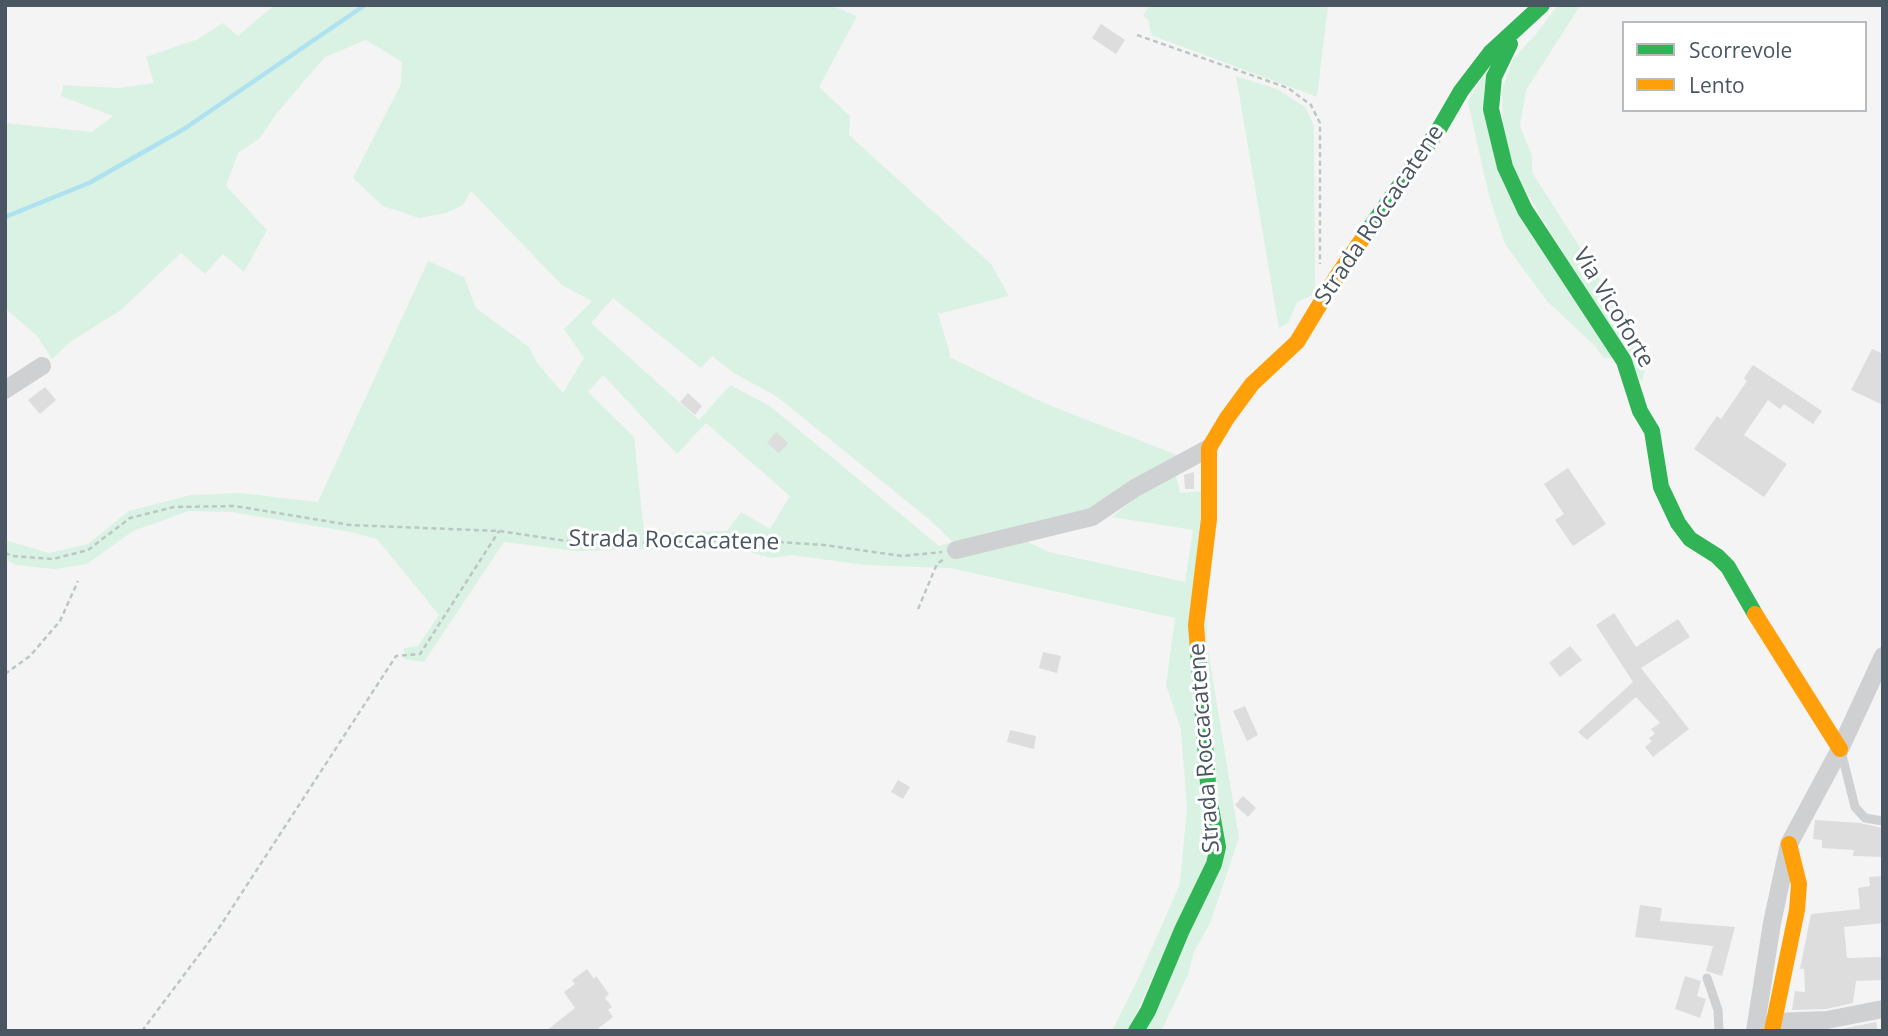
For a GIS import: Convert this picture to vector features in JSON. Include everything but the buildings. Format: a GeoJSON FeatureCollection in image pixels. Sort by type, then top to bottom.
{"type":"FeatureCollection","features":[{"type":"Feature","properties":{"kind":"street","name":"Strada Roccacatene"},"geometry":{"type":"LineString","coordinates":[[1136,1031],[1148,1011],[1182,930],[1214,864],[1218,847],[1209,797],[1196,625],[1209,519],[1209,448],[1252,384],[1297,342],[1336,276],[1433,138],[1461,91],[1490,53],[1530,9]]}},
{"type":"Feature","properties":{"kind":"street","name":"Via Vicoforte"},"geometry":{"type":"LineString","coordinates":[[1530,9],[1511,42],[1492,88],[1491,109],[1505,167],[1525,210],[1624,361],[1632,379],[1640,411],[1651,431],[1661,487],[1678,523],[1690,540],[1717,556],[1728,567],[1767,635],[1840,749]]}},
{"type":"Feature","properties":{"kind":"street"},"geometry":{"type":"LineString","coordinates":[[5,390],[42,366]]}},
{"type":"Feature","properties":{"kind":"street"},"geometry":{"type":"LineString","coordinates":[[956,550],[1092,517],[1135,488],[1209,448]]}},
{"type":"Feature","properties":{"kind":"street"},"geometry":{"type":"LineString","coordinates":[[1755,1031],[1772,923],[1789,844],[1840,749],[1883,656]]}},
{"type":"Feature","properties":{"kind":"street"},"geometry":{"type":"LineString","coordinates":[[1789,844],[1799,884],[1797,910],[1773,1026],[1827,1020],[1883,1009]]}},
{"type":"Feature","properties":{"kind":"lane"},"geometry":{"type":"LineString","coordinates":[[1840,749],[1854,807],[1866,818],[1883,821]]}},
{"type":"Feature","properties":{"kind":"lane"},"geometry":{"type":"LineString","coordinates":[[1707,978],[1718,1010],[1719,1031]]}},
{"type":"Feature","properties":{"kind":"path"},"geometry":{"type":"LineString","coordinates":[[1136,35],[1288,88],[1311,104],[1320,123],[1320,275]]}},
{"type":"Feature","properties":{"kind":"path","name":"Strada Roccacatene"},"geometry":{"type":"LineString","coordinates":[[5,553],[12,556],[53,559],[88,550],[130,519],[174,507],[235,506],[350,525],[499,531],[586,544],[747,540],[824,545],[902,556],[956,550]]}},
{"type":"Feature","properties":{"kind":"path"},"geometry":{"type":"LineString","coordinates":[[142,1031],[217,931],[396,656],[420,654],[499,531]]}},
{"type":"Feature","properties":{"kind":"path"},"geometry":{"type":"LineString","coordinates":[[918,609],[937,564],[956,550]]}},
{"type":"Feature","properties":{"kind":"path"},"geometry":{"type":"LineString","coordinates":[[5,674],[30,656],[60,621],[78,581]]}},
{"type":"Feature","properties":{"kind":"green space"},"geometry":{"type":"Polygon","coordinates":[[[274,5],[830,5],[857,16],[819,87],[850,116],[849,135],[991,264],[1009,296],[938,314],[949,357],[1044,403],[1177,455],[1092,510],[1011,534],[1049,552],[1185,582],[1193,530],[1112,517],[1137,497],[1176,474],[1180,493],[1203,491],[1213,846],[1128,1031],[1112,1031],[1180,884],[1187,807],[1181,730],[1166,685],[1175,618],[950,568],[865,565],[792,555],[771,558],[749,552],[665,549],[576,551],[504,542],[424,662],[404,659],[404,648],[418,646],[439,615],[377,539],[351,532],[232,512],[189,511],[133,531],[87,564],[55,569],[16,565],[5,559],[5,540],[49,553],[88,544],[129,511],[191,495],[240,493],[318,502],[428,261],[464,277],[476,308],[529,347],[537,363],[563,393],[584,358],[564,329],[592,301],[562,285],[471,191],[463,205],[446,213],[419,218],[383,206],[353,178],[401,84],[402,62],[366,40],[325,57],[276,114],[260,138],[238,153],[226,186],[267,230],[244,272],[223,254],[205,274],[181,253],[121,310],[70,342],[52,359],[37,336],[5,308],[5,123],[92,132],[113,116],[61,96],[63,85],[119,88],[154,83],[146,57],[198,39],[223,23],[238,36],[274,5]],[[613,298],[591,323],[699,420],[730,385],[770,406],[939,546],[953,542],[930,520],[776,396],[734,373],[712,356],[701,368],[613,298]],[[603,375],[588,392],[634,437],[644,533],[727,531],[741,512],[770,529],[790,496],[706,423],[677,454],[603,375]]]}},
{"type":"Feature","properties":{"kind":"green space"},"geometry":{"type":"Polygon","coordinates":[[[1150,5],[1328,5],[1317,97],[1151,35],[1149,21],[1143,15],[1150,5]]]}},
{"type":"Feature","properties":{"kind":"green space"},"geometry":{"type":"Polygon","coordinates":[[[1558,5],[1580,6],[1526,90],[1520,126],[1532,156],[1532,172],[1643,347],[1646,364],[1642,382],[1513,170],[1503,132],[1502,90],[1513,59],[1558,5]]]}},
{"type":"Feature","properties":{"kind":"green space"},"geometry":{"type":"Polygon","coordinates":[[[1494,57],[1490,130],[1615,358],[1604,358],[1595,346],[1547,301],[1505,244],[1489,196],[1468,102],[1494,57]]]}},
{"type":"Feature","properties":{"kind":"green space"},"geometry":{"type":"Polygon","coordinates":[[[1236,76],[1277,89],[1305,107],[1314,126],[1315,294],[1297,302],[1288,323],[1279,328],[1236,76]]]}},
{"type":"Feature","properties":{"kind":"green space"},"geometry":{"type":"Polygon","coordinates":[[[1206,638],[1239,838],[1210,923],[1194,952],[1188,975],[1161,1031],[1143,1031],[1217,867],[1206,638]]]}},
{"type":"Feature","properties":{"kind":"waterway"},"geometry":{"type":"LineString","coordinates":[[5,217],[89,183],[184,129],[365,5]]}},
{"type":"Feature","properties":{"kind":"traffic: fast"},"geometry":{"type":"LineString","coordinates":[[1365,235],[1439,129],[1461,91],[1490,53],[1542,5]]}},
{"type":"Feature","properties":{"kind":"traffic: fast"},"geometry":{"type":"LineString","coordinates":[[1510,44],[1494,77],[1491,109],[1505,167],[1525,210],[1624,361],[1640,411],[1652,431],[1661,487],[1678,523],[1690,539],[1717,556],[1728,567],[1755,614]]}},
{"type":"Feature","properties":{"kind":"traffic: fast"},"geometry":{"type":"LineString","coordinates":[[1136,1031],[1148,1011],[1182,930],[1214,864],[1218,847],[1209,797],[1198,651]]}},
{"type":"Feature","properties":{"kind":"traffic: slow"},"geometry":{"type":"LineString","coordinates":[[1198,651],[1196,625],[1209,519],[1209,448],[1252,384],[1297,342],[1365,235]]}},
{"type":"Feature","properties":{"kind":"traffic: slow"},"geometry":{"type":"LineString","coordinates":[[1755,614],[1840,749]]}},
{"type":"Feature","properties":{"kind":"traffic: slow"},"geometry":{"type":"LineString","coordinates":[[1772,1031],[1797,910],[1799,884],[1789,844]]}}]}
